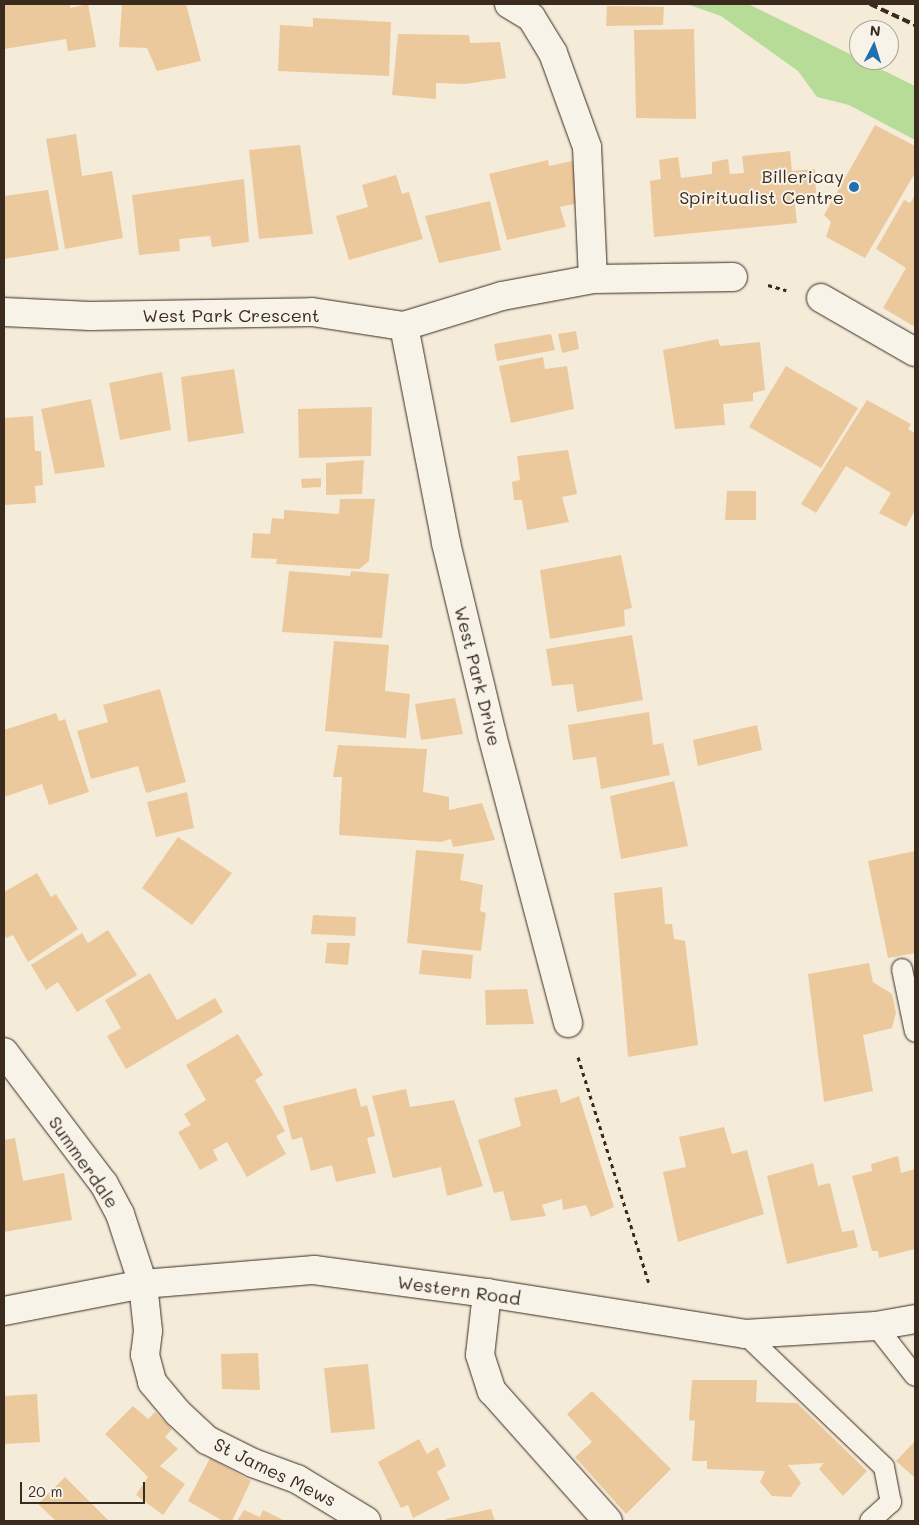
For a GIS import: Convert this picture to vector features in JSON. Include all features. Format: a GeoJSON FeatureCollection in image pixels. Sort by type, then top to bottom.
{"type":"FeatureCollection","features":[{"type":"Feature","properties":{"kind":"street"},"geometry":{"type":"LineString","coordinates":[[509,4],[531,17],[553,53],[587,146],[593,279]]}},
{"type":"Feature","properties":{"kind":"street","name":"West Park Crescent"},"geometry":{"type":"LineString","coordinates":[[4,312],[90,316],[312,312],[404,326],[502,296],[593,279],[733,277]]}},
{"type":"Feature","properties":{"kind":"street"},"geometry":{"type":"LineString","coordinates":[[821,298],[915,352]]}},
{"type":"Feature","properties":{"kind":"street","name":"West Park Drive"},"geometry":{"type":"LineString","coordinates":[[404,326],[446,543],[492,735],[568,1023]]}},
{"type":"Feature","properties":{"kind":"street","name":"Summerdale"},"geometry":{"type":"LineString","coordinates":[[4,1052],[104,1184],[120,1214],[143,1284]]}},
{"type":"Feature","properties":{"kind":"street","name":"Western Road"},"geometry":{"type":"LineString","coordinates":[[4,1311],[143,1284],[314,1270],[487,1293],[746,1334],[876,1326],[915,1319]]}},
{"type":"Feature","properties":{"kind":"street","name":"St James Mews"},"geometry":{"type":"LineString","coordinates":[[143,1284],[148,1331],[145,1355],[152,1382],[178,1413],[207,1440],[253,1463],[297,1479],[366,1521]]}},
{"type":"Feature","properties":{"kind":"street"},"geometry":{"type":"LineString","coordinates":[[487,1293],[480,1356],[492,1390],[608,1521]]}},
{"type":"Feature","properties":{"kind":"lane"},"geometry":{"type":"LineString","coordinates":[[902,969],[915,1032]]}},
{"type":"Feature","properties":{"kind":"lane"},"geometry":{"type":"LineString","coordinates":[[876,1326],[915,1376]]}},
{"type":"Feature","properties":{"kind":"lane"},"geometry":{"type":"LineString","coordinates":[[746,1334],[884,1467],[891,1502],[870,1521]]}},
{"type":"Feature","properties":{"kind":"path"},"geometry":{"type":"LineString","coordinates":[[733,277],[821,298]]}},
{"type":"Feature","properties":{"kind":"path"},"geometry":{"type":"LineString","coordinates":[[568,1023],[661,1321]]}},
{"type":"Feature","properties":{"kind":"green space"},"geometry":{"type":"Polygon","coordinates":[[[687,4],[748,4],[849,54],[849,70],[882,70],[915,86],[915,140],[849,105],[817,97],[798,71],[721,16],[687,4]]]}},
{"type":"Feature","properties":{"kind":"building"},"geometry":{"type":"Polygon","coordinates":[[[4,4],[70,4],[70,8],[88,4],[96,47],[68,51],[66,39],[4,49],[4,4]]]}},
{"type":"Feature","properties":{"kind":"building"},"geometry":{"type":"Polygon","coordinates":[[[122,4],[186,4],[201,61],[157,71],[147,48],[119,47],[122,4]]]}},
{"type":"Feature","properties":{"kind":"building"},"geometry":{"type":"Polygon","coordinates":[[[607,6],[664,7],[663,25],[606,26],[607,6]]]}},
{"type":"Feature","properties":{"kind":"building"},"geometry":{"type":"Polygon","coordinates":[[[313,18],[391,22],[389,76],[278,71],[280,25],[313,27],[313,18]]]}},
{"type":"Feature","properties":{"kind":"building"},"geometry":{"type":"Polygon","coordinates":[[[694,29],[696,119],[636,118],[634,30],[694,29]]]}},
{"type":"Feature","properties":{"kind":"building"},"geometry":{"type":"Polygon","coordinates":[[[398,34],[469,35],[470,43],[500,42],[506,78],[465,84],[436,83],[436,99],[392,95],[398,34]]]}},
{"type":"Feature","properties":{"kind":"building"},"geometry":{"type":"Polygon","coordinates":[[[875,125],[915,146],[915,173],[865,258],[826,237],[831,222],[824,215],[875,125]]]}},
{"type":"Feature","properties":{"kind":"building"},"geometry":{"type":"Polygon","coordinates":[[[76,134],[82,176],[112,171],[123,238],[65,249],[46,139],[76,134]]]}},
{"type":"Feature","properties":{"kind":"building"},"geometry":{"type":"Polygon","coordinates":[[[300,145],[313,234],[259,239],[249,150],[300,145]]]}},
{"type":"Feature","properties":{"kind":"building"},"geometry":{"type":"Polygon","coordinates":[[[790,151],[792,171],[815,169],[816,193],[794,196],[797,223],[654,237],[650,181],[661,179],[659,160],[678,157],[681,178],[712,174],[712,162],[728,159],[730,174],[744,173],[742,156],[790,151]]]}},
{"type":"Feature","properties":{"kind":"building"},"geometry":{"type":"Polygon","coordinates":[[[548,160],[549,166],[572,161],[583,202],[560,207],[566,227],[507,240],[489,174],[548,160]]]}},
{"type":"Feature","properties":{"kind":"building"},"geometry":{"type":"Polygon","coordinates":[[[396,175],[402,194],[409,192],[423,239],[349,260],[336,216],[368,207],[362,185],[396,175]]]}},
{"type":"Feature","properties":{"kind":"building"},"geometry":{"type":"Polygon","coordinates":[[[244,179],[249,242],[212,247],[210,236],[179,239],[180,251],[139,255],[132,195],[244,179]]]}},
{"type":"Feature","properties":{"kind":"building"},"geometry":{"type":"Polygon","coordinates":[[[48,190],[59,250],[4,259],[4,196],[48,190]]]}},
{"type":"Feature","properties":{"kind":"building"},"geometry":{"type":"Polygon","coordinates":[[[915,195],[915,322],[913,326],[883,308],[906,268],[876,249],[904,200],[910,203],[915,195]]]}},
{"type":"Feature","properties":{"kind":"building"},"geometry":{"type":"Polygon","coordinates":[[[490,201],[501,250],[439,263],[425,216],[490,201]]]}},
{"type":"Feature","properties":{"kind":"building"},"geometry":{"type":"Polygon","coordinates":[[[576,331],[579,349],[562,353],[558,334],[576,331]]]}},
{"type":"Feature","properties":{"kind":"building"},"geometry":{"type":"Polygon","coordinates":[[[551,334],[555,350],[497,361],[494,344],[551,334]]]}},
{"type":"Feature","properties":{"kind":"building"},"geometry":{"type":"Polygon","coordinates":[[[718,339],[720,346],[760,342],[765,390],[753,393],[753,401],[723,404],[725,425],[675,429],[663,350],[718,339]]]}},
{"type":"Feature","properties":{"kind":"building"},"geometry":{"type":"Polygon","coordinates":[[[543,357],[545,369],[567,366],[574,409],[511,423],[499,366],[543,357]]]}},
{"type":"Feature","properties":{"kind":"building"},"geometry":{"type":"Polygon","coordinates":[[[786,366],[858,408],[821,468],[749,427],[786,366]]]}},
{"type":"Feature","properties":{"kind":"building"},"geometry":{"type":"Polygon","coordinates":[[[234,369],[244,433],[188,442],[181,377],[234,369]]]}},
{"type":"Feature","properties":{"kind":"building"},"geometry":{"type":"Polygon","coordinates":[[[162,372],[171,430],[120,440],[109,383],[162,372]]]}},
{"type":"Feature","properties":{"kind":"building"},"geometry":{"type":"Polygon","coordinates":[[[91,399],[105,467],[55,474],[41,409],[91,399]]]}},
{"type":"Feature","properties":{"kind":"building"},"geometry":{"type":"Polygon","coordinates":[[[867,400],[911,424],[908,429],[915,433],[915,510],[906,527],[879,513],[891,493],[846,466],[816,513],[801,504],[867,400]]]}},
{"type":"Feature","properties":{"kind":"building"},"geometry":{"type":"Polygon","coordinates":[[[372,407],[371,456],[299,458],[298,409],[372,407]]]}},
{"type":"Feature","properties":{"kind":"building"},"geometry":{"type":"Polygon","coordinates":[[[33,416],[35,451],[41,451],[43,485],[35,486],[36,503],[4,505],[4,418],[33,416]]]}},
{"type":"Feature","properties":{"kind":"building"},"geometry":{"type":"Polygon","coordinates":[[[568,450],[577,494],[562,497],[569,522],[527,530],[522,500],[514,500],[512,482],[520,480],[517,456],[568,450]]]}},
{"type":"Feature","properties":{"kind":"building"},"geometry":{"type":"Polygon","coordinates":[[[364,460],[362,494],[326,495],[326,463],[364,460]]]}},
{"type":"Feature","properties":{"kind":"building"},"geometry":{"type":"Polygon","coordinates":[[[321,478],[321,487],[302,488],[301,479],[321,478]]]}},
{"type":"Feature","properties":{"kind":"building"},"geometry":{"type":"Polygon","coordinates":[[[727,491],[756,491],[756,520],[725,520],[727,491]]]}},
{"type":"Feature","properties":{"kind":"building"},"geometry":{"type":"Polygon","coordinates":[[[340,499],[375,499],[369,561],[359,569],[276,564],[277,559],[251,558],[253,533],[270,534],[272,518],[284,519],[284,510],[339,514],[340,499]]]}},
{"type":"Feature","properties":{"kind":"building"},"geometry":{"type":"Polygon","coordinates":[[[621,555],[632,608],[624,610],[625,626],[550,639],[540,570],[621,555]]]}},
{"type":"Feature","properties":{"kind":"building"},"geometry":{"type":"Polygon","coordinates":[[[289,571],[350,576],[351,571],[389,574],[382,638],[282,632],[289,571]]]}},
{"type":"Feature","properties":{"kind":"building"},"geometry":{"type":"Polygon","coordinates":[[[632,635],[643,700],[577,712],[573,684],[552,686],[546,649],[632,635]]]}},
{"type":"Feature","properties":{"kind":"building"},"geometry":{"type":"Polygon","coordinates":[[[334,641],[389,645],[385,691],[410,694],[406,738],[325,731],[334,641]]]}},
{"type":"Feature","properties":{"kind":"building"},"geometry":{"type":"Polygon","coordinates":[[[160,689],[186,782],[146,793],[138,766],[91,779],[77,731],[108,722],[103,705],[160,689]]]}},
{"type":"Feature","properties":{"kind":"building"},"geometry":{"type":"Polygon","coordinates":[[[455,698],[463,734],[421,740],[415,704],[455,698]]]}},
{"type":"Feature","properties":{"kind":"building"},"geometry":{"type":"Polygon","coordinates":[[[649,712],[653,745],[663,743],[670,775],[601,789],[596,757],[573,760],[568,725],[649,712]]]}},
{"type":"Feature","properties":{"kind":"building"},"geometry":{"type":"Polygon","coordinates":[[[56,713],[59,721],[65,719],[89,792],[49,805],[42,784],[4,797],[4,730],[56,713]]]}},
{"type":"Feature","properties":{"kind":"building"},"geometry":{"type":"Polygon","coordinates":[[[757,725],[762,750],[698,766],[693,740],[757,725]]]}},
{"type":"Feature","properties":{"kind":"building"},"geometry":{"type":"Polygon","coordinates":[[[338,745],[427,749],[423,792],[449,797],[449,810],[482,803],[495,840],[453,847],[451,839],[441,842],[339,835],[342,777],[333,777],[338,745]]]}},
{"type":"Feature","properties":{"kind":"building"},"geometry":{"type":"Polygon","coordinates":[[[674,781],[688,846],[621,859],[610,796],[674,781]]]}},
{"type":"Feature","properties":{"kind":"building"},"geometry":{"type":"Polygon","coordinates":[[[187,792],[194,828],[156,837],[147,802],[187,792]]]}},
{"type":"Feature","properties":{"kind":"building"},"geometry":{"type":"Polygon","coordinates":[[[178,837],[232,873],[192,925],[142,888],[178,837]]]}},
{"type":"Feature","properties":{"kind":"building"},"geometry":{"type":"Polygon","coordinates":[[[416,850],[464,854],[460,880],[483,885],[480,911],[486,913],[481,951],[407,943],[416,850]]]}},
{"type":"Feature","properties":{"kind":"building"},"geometry":{"type":"Polygon","coordinates":[[[915,851],[915,953],[888,958],[868,861],[915,851]]]}},
{"type":"Feature","properties":{"kind":"building"},"geometry":{"type":"Polygon","coordinates":[[[37,873],[51,897],[56,894],[78,929],[28,962],[13,935],[6,938],[4,934],[4,892],[37,873]]]}},
{"type":"Feature","properties":{"kind":"building"},"geometry":{"type":"Polygon","coordinates":[[[662,887],[665,924],[672,924],[674,939],[685,941],[698,1045],[628,1057],[614,893],[662,887]]]}},
{"type":"Feature","properties":{"kind":"building"},"geometry":{"type":"Polygon","coordinates":[[[313,915],[356,917],[355,936],[311,934],[313,915]]]}},
{"type":"Feature","properties":{"kind":"building"},"geometry":{"type":"Polygon","coordinates":[[[108,930],[137,975],[77,1012],[58,982],[46,990],[31,965],[82,933],[88,943],[108,930]]]}},
{"type":"Feature","properties":{"kind":"building"},"geometry":{"type":"Polygon","coordinates":[[[327,943],[350,943],[348,965],[325,963],[327,943]]]}},
{"type":"Feature","properties":{"kind":"building"},"geometry":{"type":"Polygon","coordinates":[[[422,950],[473,955],[471,979],[419,974],[422,950]]]}},
{"type":"Feature","properties":{"kind":"building"},"geometry":{"type":"Polygon","coordinates":[[[869,963],[873,982],[892,994],[896,1013],[892,1028],[863,1035],[873,1091],[824,1102],[808,974],[869,963]]]}},
{"type":"Feature","properties":{"kind":"building"},"geometry":{"type":"Polygon","coordinates":[[[150,973],[177,1020],[215,998],[223,1012],[126,1069],[107,1036],[121,1028],[105,1000],[150,973]]]}},
{"type":"Feature","properties":{"kind":"building"},"geometry":{"type":"Polygon","coordinates":[[[527,989],[534,1024],[486,1025],[485,990],[527,989]]]}},
{"type":"Feature","properties":{"kind":"building"},"geometry":{"type":"Polygon","coordinates":[[[238,1034],[263,1075],[255,1080],[285,1131],[276,1136],[286,1154],[247,1177],[227,1142],[213,1150],[218,1160],[200,1170],[178,1132],[191,1125],[184,1114],[206,1100],[186,1065],[238,1034]]]}},
{"type":"Feature","properties":{"kind":"building"},"geometry":{"type":"Polygon","coordinates":[[[356,1088],[361,1107],[367,1105],[375,1136],[367,1138],[376,1173],[336,1182],[332,1165],[311,1171],[302,1137],[292,1140],[283,1106],[356,1088]]]}},
{"type":"Feature","properties":{"kind":"building"},"geometry":{"type":"Polygon","coordinates":[[[406,1089],[410,1107],[454,1100],[483,1186],[447,1196],[441,1167],[393,1178],[372,1096],[406,1089]]]}},
{"type":"Feature","properties":{"kind":"building"},"geometry":{"type":"Polygon","coordinates":[[[557,1089],[561,1103],[579,1096],[614,1207],[591,1217],[586,1205],[563,1210],[562,1199],[542,1205],[546,1216],[511,1221],[503,1191],[494,1193],[478,1140],[521,1126],[514,1098],[557,1089]]]}},
{"type":"Feature","properties":{"kind":"building"},"geometry":{"type":"Polygon","coordinates":[[[724,1127],[732,1154],[747,1150],[764,1214],[678,1242],[663,1172],[686,1167],[679,1137],[724,1127]]]}},
{"type":"Feature","properties":{"kind":"building"},"geometry":{"type":"Polygon","coordinates":[[[15,1138],[23,1181],[64,1173],[72,1220],[4,1232],[4,1140],[15,1138]]]}},
{"type":"Feature","properties":{"kind":"building"},"geometry":{"type":"Polygon","coordinates":[[[898,1156],[901,1173],[915,1169],[915,1249],[879,1258],[878,1251],[872,1251],[852,1176],[872,1171],[871,1164],[898,1156]]]}},
{"type":"Feature","properties":{"kind":"building"},"geometry":{"type":"Polygon","coordinates":[[[813,1163],[818,1186],[830,1183],[842,1232],[854,1230],[858,1247],[787,1264],[767,1176],[813,1163]]]}},
{"type":"Feature","properties":{"kind":"building"},"geometry":{"type":"Polygon","coordinates":[[[258,1353],[260,1390],[222,1389],[221,1354],[258,1353]]]}},
{"type":"Feature","properties":{"kind":"building"},"geometry":{"type":"Polygon","coordinates":[[[368,1364],[375,1429],[331,1433],[324,1368],[368,1364]]]}},
{"type":"Feature","properties":{"kind":"building"},"geometry":{"type":"Polygon","coordinates":[[[692,1380],[757,1380],[756,1402],[797,1403],[867,1471],[843,1496],[819,1469],[824,1463],[788,1465],[801,1483],[791,1497],[772,1496],[760,1482],[765,1471],[707,1469],[707,1461],[692,1461],[695,1421],[689,1420],[692,1380]]]}},
{"type":"Feature","properties":{"kind":"building"},"geometry":{"type":"Polygon","coordinates":[[[592,1391],[671,1469],[626,1514],[575,1457],[592,1442],[567,1414],[592,1391]]]}},
{"type":"Feature","properties":{"kind":"building"},"geometry":{"type":"Polygon","coordinates":[[[37,1394],[40,1442],[4,1444],[4,1396],[37,1394]]]}},
{"type":"Feature","properties":{"kind":"building"},"geometry":{"type":"Polygon","coordinates":[[[133,1406],[148,1419],[155,1412],[172,1429],[165,1437],[178,1449],[160,1466],[185,1484],[163,1515],[136,1495],[148,1477],[105,1434],[133,1406]]]}},
{"type":"Feature","properties":{"kind":"building"},"geometry":{"type":"Polygon","coordinates":[[[419,1439],[427,1454],[438,1447],[446,1466],[437,1472],[450,1499],[413,1518],[408,1505],[401,1508],[378,1462],[419,1439]]]}},
{"type":"Feature","properties":{"kind":"building"},"geometry":{"type":"Polygon","coordinates":[[[915,1441],[915,1478],[896,1461],[915,1441]]]}},
{"type":"Feature","properties":{"kind":"building"},"geometry":{"type":"Polygon","coordinates":[[[210,1458],[251,1481],[232,1521],[223,1521],[188,1501],[210,1458]]]}},
{"type":"Feature","properties":{"kind":"building"},"geometry":{"type":"Polygon","coordinates":[[[65,1477],[109,1521],[56,1521],[38,1504],[65,1477]]]}},
{"type":"Feature","properties":{"kind":"building"},"geometry":{"type":"Polygon","coordinates":[[[491,1509],[495,1521],[446,1521],[446,1519],[491,1509]]]}},
{"type":"Feature","properties":{"kind":"building"},"geometry":{"type":"Polygon","coordinates":[[[244,1510],[260,1517],[263,1510],[285,1521],[237,1521],[244,1510]]]}},
{"type":"Feature","properties":{"kind":"railway"},"geometry":{"type":"LineString","coordinates":[[870,4],[915,25]]}},
{"type":"Feature","properties":{"kind":"place","name":"Billericay Spiritualist Centre"},"geometry":{"type":"Point","coordinates":[854,187]}}]}
